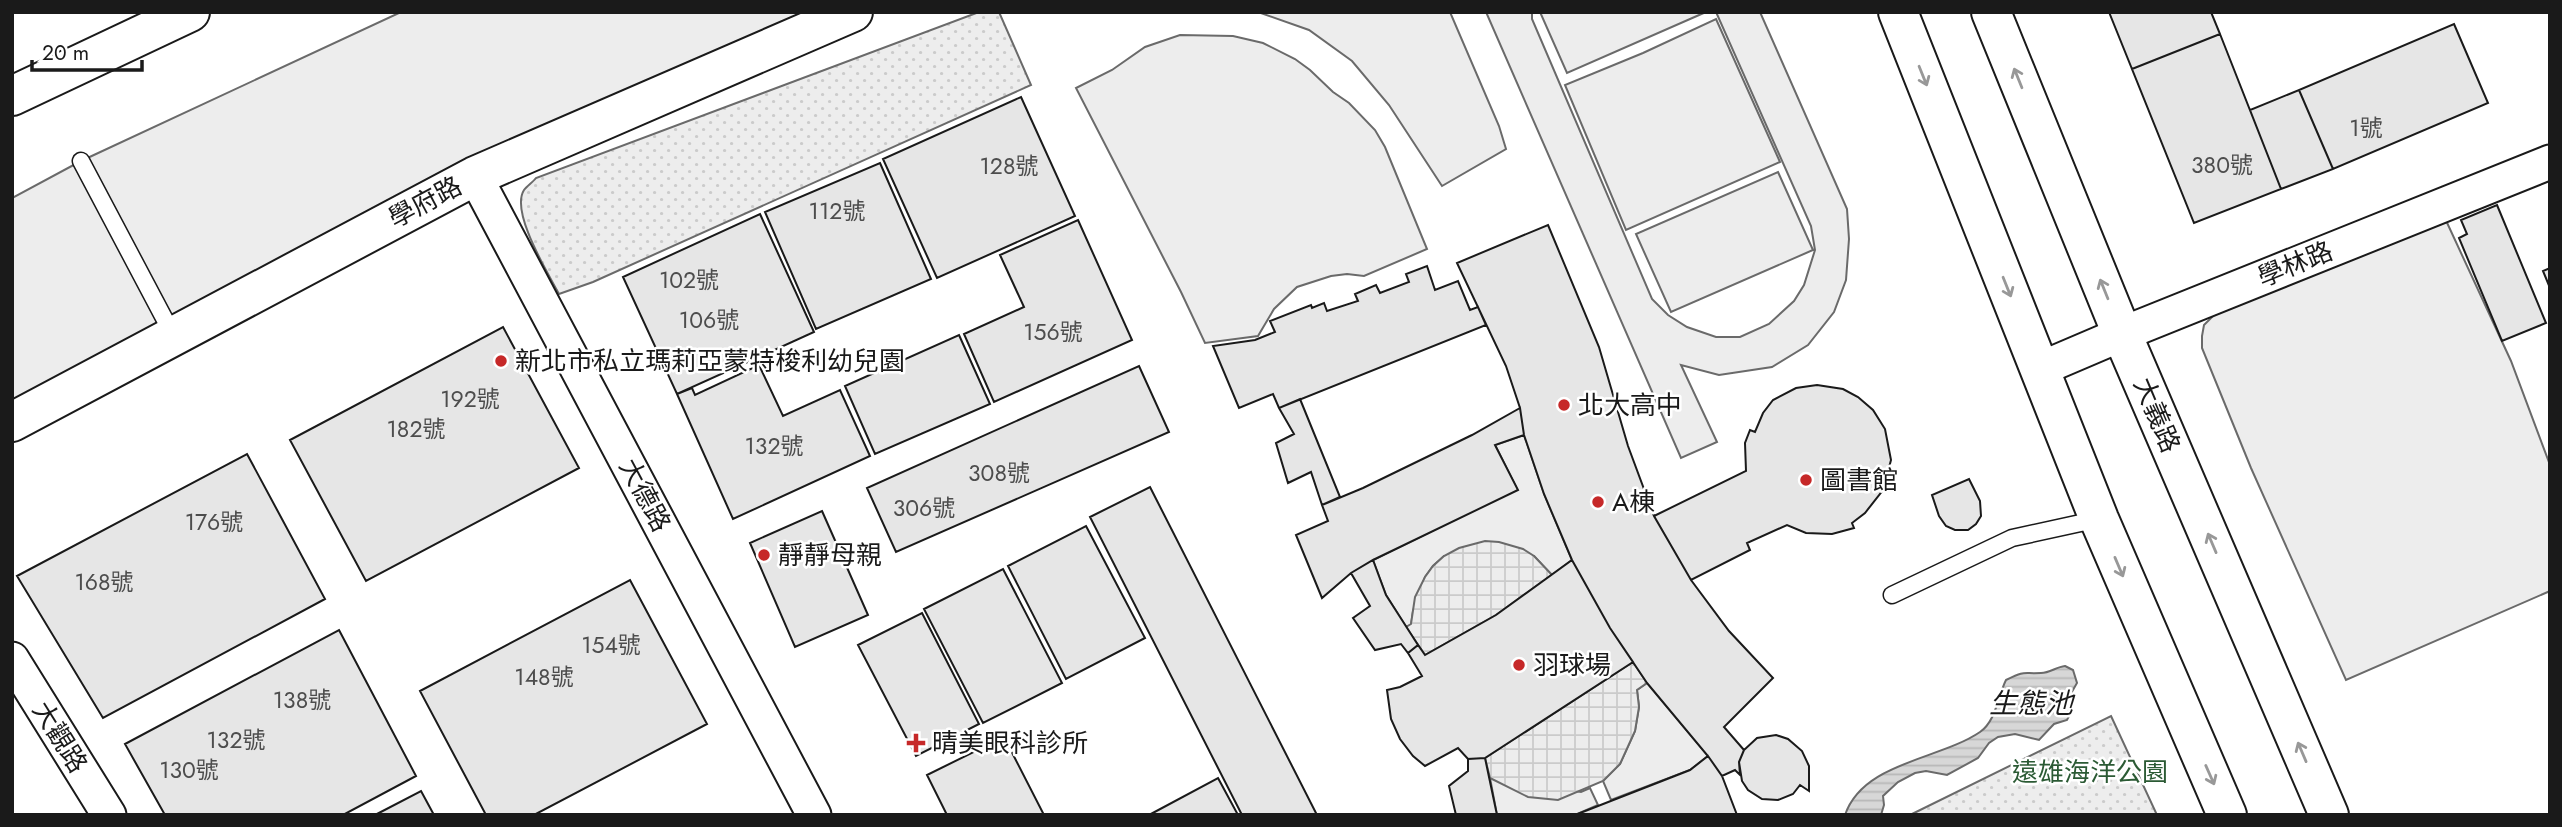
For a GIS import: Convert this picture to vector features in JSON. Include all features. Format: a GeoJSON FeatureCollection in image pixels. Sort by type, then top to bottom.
{"type":"FeatureCollection","features":[{"type":"Feature","properties":{"kind":"main road"},"geometry":{"type":"LineString","coordinates":[[12,96],[190,12]]}},
{"type":"Feature","properties":{"kind":"main road","name":"學府路"},"geometry":{"type":"LineString","coordinates":[[12,422],[475,176],[853,12]]}},
{"type":"Feature","properties":{"kind":"main road"},"geometry":{"type":"LineString","coordinates":[[1898,12],[2099,519],[2227,815]]}},
{"type":"Feature","properties":{"kind":"main road","name":"大義路"},"geometry":{"type":"LineString","coordinates":[[1991,12],[2122,334],[2329,815]]}},
{"type":"Feature","properties":{"kind":"street","name":"學林路"},"geometry":{"type":"LineString","coordinates":[[2040,369],[2550,162]]}},
{"type":"Feature","properties":{"kind":"street","name":"大德路"},"geometry":{"type":"LineString","coordinates":[[475,176],[814,815]]}},
{"type":"Feature","properties":{"kind":"street","name":"大觀路"},"geometry":{"type":"LineString","coordinates":[[12,659],[109,815]]}},
{"type":"Feature","properties":{"kind":"lane"},"geometry":{"type":"LineString","coordinates":[[81,161],[173,335]]}},
{"type":"Feature","properties":{"kind":"lane"},"geometry":{"type":"LineString","coordinates":[[1892,595],[2012,538],[2099,519]]}},
{"type":"Feature","properties":{"kind":"shaded area"},"geometry":{"type":"Polygon","coordinates":[[[401,12],[853,12],[12,422],[12,198],[81,161],[401,12]]]}},
{"type":"Feature","properties":{"kind":"shaded area"},"geometry":{"type":"Polygon","coordinates":[[[1258,12],[1450,12],[1499,126],[1506,149],[1442,186],[1389,105],[1352,61],[1309,30],[1258,12]]]}},
{"type":"Feature","properties":{"kind":"shaded area"},"geometry":{"type":"Polygon","coordinates":[[[1486,12],[1532,12],[1532,19],[1652,299],[1668,315],[1687,327],[1716,337],[1740,337],[1769,324],[1794,301],[1804,285],[1815,250],[1811,226],[1716,12],[1760,12],[1847,209],[1849,239],[1846,280],[1834,312],[1808,345],[1772,367],[1719,375],[1681,365],[1717,442],[1681,458],[1486,12]]]}},
{"type":"Feature","properties":{"kind":"shaded area"},"geometry":{"type":"Polygon","coordinates":[[[1540,12],[1706,12],[1567,73],[1540,12]]]}},
{"type":"Feature","properties":{"kind":"shaded area"},"geometry":{"type":"Polygon","coordinates":[[[1716,19],[1780,162],[1626,230],[1565,85],[1716,19]]]}},
{"type":"Feature","properties":{"kind":"shaded area"},"geometry":{"type":"Polygon","coordinates":[[[1180,35],[1233,36],[1263,43],[1295,59],[1349,103],[1375,130],[1385,147],[1427,249],[1364,276],[1331,276],[1297,287],[1274,309],[1258,336],[1205,343],[1076,88],[1112,70],[1145,47],[1180,35]]]}},
{"type":"Feature","properties":{"kind":"shaded area"},"geometry":{"type":"Polygon","coordinates":[[[1778,172],[1813,250],[1671,312],[1636,234],[1778,172]]]}},
{"type":"Feature","properties":{"kind":"shaded area"},"geometry":{"type":"Polygon","coordinates":[[[2443,214],[2511,361],[2550,465],[2550,591],[2346,680],[2251,468],[2202,348],[2204,325],[2222,307],[2443,214]]]}},
{"type":"Feature","properties":{"kind":"shaded area"},"geometry":{"type":"Polygon","coordinates":[[[1524,435],[1544,494],[1572,560],[1552,575],[1534,556],[1444,556],[1425,577],[1411,625],[1406,627],[1386,595],[1373,560],[1517,489],[1495,445],[1524,435]]]}},
{"type":"Feature","properties":{"kind":"shaded area"},"geometry":{"type":"Polygon","coordinates":[[[1485,541],[1523,549],[1534,556],[1552,575],[1496,615],[1425,655],[1406,627],[1411,624],[1415,597],[1425,577],[1444,556],[1459,548],[1485,541]]]}},
{"type":"Feature","properties":{"kind":"shaded area"},"geometry":{"type":"Polygon","coordinates":[[[1633,662],[1647,683],[1637,690],[1639,707],[1635,731],[1620,764],[1603,781],[1558,800],[1528,797],[1490,778],[1485,758],[1633,662]]]}},
{"type":"Feature","properties":{"kind":"shaded area"},"geometry":{"type":"Polygon","coordinates":[[[1647,683],[1708,756],[1690,770],[1611,800],[1603,781],[1620,764],[1635,731],[1639,707],[1637,690],[1647,683]]]}},
{"type":"Feature","properties":{"kind":"shaded area"},"geometry":{"type":"Polygon","coordinates":[[[1490,778],[1581,792],[1590,788],[1598,805],[1575,815],[1497,815],[1490,778]]]}},
{"type":"Feature","properties":{"kind":"green space"},"geometry":{"type":"Polygon","coordinates":[[[979,12],[999,12],[1031,85],[593,282],[559,294],[539,258],[522,213],[521,200],[524,190],[536,178],[979,12]]]}},
{"type":"Feature","properties":{"kind":"green space","name":"遠雄海洋公園"},"geometry":{"type":"Polygon","coordinates":[[[2111,716],[2157,815],[1910,815],[2111,716]]]}},
{"type":"Feature","properties":{"kind":"water","name":"生態池"},"geometry":{"type":"Polygon","coordinates":[[[2065,666],[2073,670],[2077,683],[2069,697],[2070,714],[2067,720],[2054,724],[2039,740],[2015,734],[1998,737],[1989,743],[1978,758],[1947,775],[1926,771],[1915,773],[1898,782],[1883,796],[1881,815],[1845,815],[1854,797],[1885,773],[1980,732],[1993,715],[2006,680],[2021,674],[2044,673],[2065,666]]]}},
{"type":"Feature","properties":{"kind":"building"},"geometry":{"type":"Polygon","coordinates":[[[2109,12],[2211,12],[2220,34],[2132,69],[2109,12]]]}},
{"type":"Feature","properties":{"kind":"building"},"geometry":{"type":"Polygon","coordinates":[[[2454,24],[2488,103],[2333,169],[2299,90],[2454,24]]]}},
{"type":"Feature","properties":{"kind":"building"},"geometry":{"type":"Polygon","coordinates":[[[2220,34],[2281,189],[2194,223],[2132,69],[2220,34]]]}},
{"type":"Feature","properties":{"kind":"building"},"geometry":{"type":"Polygon","coordinates":[[[2299,90],[2333,169],[2281,189],[2250,110],[2299,90]]]}},
{"type":"Feature","properties":{"kind":"building"},"geometry":{"type":"Polygon","coordinates":[[[1021,97],[1075,216],[937,278],[883,159],[1021,97]]]}},
{"type":"Feature","properties":{"kind":"building"},"geometry":{"type":"Polygon","coordinates":[[[880,163],[931,279],[816,329],[765,212],[880,163]]]}},
{"type":"Feature","properties":{"kind":"building"},"geometry":{"type":"Polygon","coordinates":[[[2497,205],[2546,323],[2502,341],[2459,238],[2467,234],[2461,220],[2497,205]]]}},
{"type":"Feature","properties":{"kind":"building"},"geometry":{"type":"Polygon","coordinates":[[[760,214],[814,332],[677,394],[623,277],[760,214]]]}},
{"type":"Feature","properties":{"kind":"building"},"geometry":{"type":"Polygon","coordinates":[[[1078,220],[1132,340],[994,402],[964,334],[1024,307],[1000,255],[1078,220]]]}},
{"type":"Feature","properties":{"kind":"building","name":"A棟"},"geometry":{"type":"Polygon","coordinates":[[[1548,225],[1599,347],[1628,446],[1654,516],[1691,580],[1729,631],[1773,678],[1724,727],[1744,750],[1739,762],[1740,775],[1735,770],[1722,776],[1647,683],[1610,628],[1572,560],[1544,494],[1524,435],[1520,408],[1506,366],[1457,263],[1548,225]]]}},
{"type":"Feature","properties":{"kind":"building"},"geometry":{"type":"Polygon","coordinates":[[[1427,266],[1435,290],[1458,281],[1470,310],[1478,307],[1486,325],[1279,408],[1273,394],[1239,408],[1213,346],[1255,340],[1275,332],[1270,321],[1311,305],[1312,308],[1324,303],[1327,311],[1358,301],[1355,294],[1376,285],[1380,293],[1409,282],[1406,274],[1427,266]]]}},
{"type":"Feature","properties":{"kind":"building"},"geometry":{"type":"Polygon","coordinates":[[[2550,268],[2550,288],[2543,271],[2550,268]]]}},
{"type":"Feature","properties":{"kind":"building"},"geometry":{"type":"Polygon","coordinates":[[[503,327],[579,468],[366,581],[290,440],[503,327]]]}},
{"type":"Feature","properties":{"kind":"building"},"geometry":{"type":"Polygon","coordinates":[[[959,335],[990,404],[875,454],[845,386],[959,335]]]}},
{"type":"Feature","properties":{"kind":"building"},"geometry":{"type":"Polygon","coordinates":[[[759,365],[783,416],[840,390],[870,456],[733,519],[677,394],[692,388],[695,395],[759,365]]]}},
{"type":"Feature","properties":{"kind":"building"},"geometry":{"type":"Polygon","coordinates":[[[1139,366],[1169,432],[896,552],[867,488],[1139,366]]]}},
{"type":"Feature","properties":{"kind":"building","name":"圖書館"},"geometry":{"type":"Polygon","coordinates":[[[1817,385],[1843,389],[1858,397],[1873,410],[1885,429],[1891,460],[1883,490],[1865,513],[1852,523],[1854,528],[1832,534],[1806,533],[1787,525],[1747,543],[1750,550],[1691,580],[1654,516],[1746,471],[1745,443],[1750,430],[1755,432],[1763,413],[1773,400],[1796,388],[1817,385]]]}},
{"type":"Feature","properties":{"kind":"building"},"geometry":{"type":"Polygon","coordinates":[[[1300,399],[1340,497],[1322,505],[1311,472],[1288,483],[1276,443],[1294,434],[1279,408],[1300,399]]]}},
{"type":"Feature","properties":{"kind":"building"},"geometry":{"type":"Polygon","coordinates":[[[1520,408],[1524,435],[1495,445],[1518,490],[1373,560],[1351,573],[1322,598],[1296,535],[1328,521],[1322,505],[1472,435],[1520,408]]]}},
{"type":"Feature","properties":{"kind":"building"},"geometry":{"type":"Polygon","coordinates":[[[247,454],[325,599],[103,718],[17,576],[247,454]]]}},
{"type":"Feature","properties":{"kind":"building"},"geometry":{"type":"Polygon","coordinates":[[[1969,479],[1980,501],[1981,516],[1968,530],[1955,530],[1946,526],[1939,516],[1932,495],[1969,479]]]}},
{"type":"Feature","properties":{"kind":"building"},"geometry":{"type":"Polygon","coordinates":[[[1150,487],[1317,815],[1242,815],[1090,517],[1150,487]]]}},
{"type":"Feature","properties":{"kind":"building"},"geometry":{"type":"Polygon","coordinates":[[[822,511],[868,615],[795,647],[750,543],[822,511]]]}},
{"type":"Feature","properties":{"kind":"building"},"geometry":{"type":"Polygon","coordinates":[[[1086,526],[1145,638],[1066,679],[1008,566],[1086,526]]]}},
{"type":"Feature","properties":{"kind":"building"},"geometry":{"type":"Polygon","coordinates":[[[1373,560],[1386,595],[1418,645],[1408,653],[1401,644],[1375,650],[1353,618],[1370,606],[1351,573],[1373,560]]]}},
{"type":"Feature","properties":{"kind":"building"},"geometry":{"type":"Polygon","coordinates":[[[1572,560],[1610,628],[1633,662],[1485,758],[1468,759],[1458,748],[1425,766],[1400,739],[1391,719],[1387,690],[1422,676],[1408,653],[1418,645],[1425,655],[1496,615],[1572,560]]]}},
{"type":"Feature","properties":{"kind":"building"},"geometry":{"type":"Polygon","coordinates":[[[1003,569],[1062,683],[983,723],[924,609],[1003,569]]]}},
{"type":"Feature","properties":{"kind":"building"},"geometry":{"type":"Polygon","coordinates":[[[630,580],[707,724],[534,815],[486,815],[420,691],[630,580]]]}},
{"type":"Feature","properties":{"kind":"building"},"geometry":{"type":"Polygon","coordinates":[[[922,613],[979,724],[916,756],[858,645],[922,613]]]}},
{"type":"Feature","properties":{"kind":"building"},"geometry":{"type":"Polygon","coordinates":[[[339,630],[416,776],[343,815],[165,815],[125,744],[339,630]]]}},
{"type":"Feature","properties":{"kind":"building"},"geometry":{"type":"Polygon","coordinates":[[[1776,735],[1788,739],[1802,751],[1809,766],[1809,791],[1800,785],[1793,794],[1778,800],[1762,799],[1748,790],[1742,781],[1739,762],[1744,750],[1757,738],[1776,735]]]}},
{"type":"Feature","properties":{"kind":"building"},"geometry":{"type":"Polygon","coordinates":[[[1004,737],[1044,815],[947,815],[927,775],[1004,737]]]}},
{"type":"Feature","properties":{"kind":"building"},"geometry":{"type":"Polygon","coordinates":[[[1708,756],[1722,776],[1737,815],[1575,815],[1690,770],[1708,756]]]}},
{"type":"Feature","properties":{"kind":"building"},"geometry":{"type":"Polygon","coordinates":[[[1485,758],[1497,815],[1456,815],[1449,786],[1468,771],[1468,759],[1485,758]]]}},
{"type":"Feature","properties":{"kind":"building"},"geometry":{"type":"Polygon","coordinates":[[[1218,778],[1238,815],[1149,815],[1218,778]]]}},
{"type":"Feature","properties":{"kind":"building"},"geometry":{"type":"Polygon","coordinates":[[[421,791],[434,815],[375,815],[421,791]]]}},
{"type":"Feature","properties":{"kind":"place","name":"新北市私立瑪莉亞蒙特梭利幼兒園"},"geometry":{"type":"Point","coordinates":[501,361]}},
{"type":"Feature","properties":{"kind":"place","name":"北大高中"},"geometry":{"type":"Point","coordinates":[1564,405]}},
{"type":"Feature","properties":{"kind":"place","name":"圖書館"},"geometry":{"type":"Point","coordinates":[1806,480]}},
{"type":"Feature","properties":{"kind":"place","name":"A棟"},"geometry":{"type":"Point","coordinates":[1598,502]}},
{"type":"Feature","properties":{"kind":"place","name":"靜靜母親"},"geometry":{"type":"Point","coordinates":[764,555]}},
{"type":"Feature","properties":{"kind":"place","name":"羽球場"},"geometry":{"type":"Point","coordinates":[1519,665]}},
{"type":"Feature","properties":{"kind":"place","name":"晴美眼科診所"},"geometry":{"type":"Point","coordinates":[916,743]}}]}
